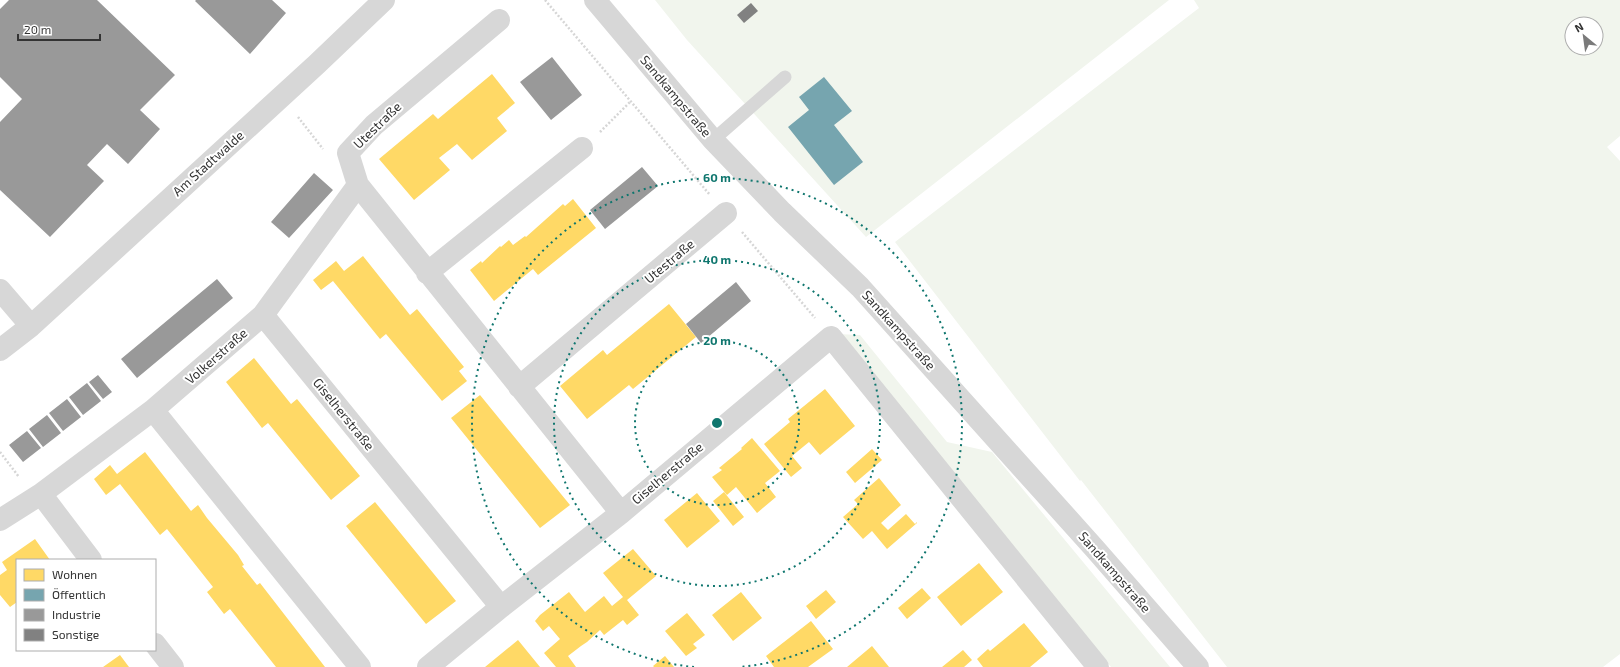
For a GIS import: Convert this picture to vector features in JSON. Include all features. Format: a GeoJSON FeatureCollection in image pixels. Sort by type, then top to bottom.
{"type":"FeatureCollection","features":[{"type":"Feature","properties":{"kind":"street","name":"Am Stadtwalde"},"geometry":{"type":"LineString","coordinates":[[0,350],[31,326],[284,94],[384,0]]}},
{"type":"Feature","properties":{"kind":"street","name":"Sandkampstraße"},"geometry":{"type":"LineString","coordinates":[[595,0],[713,140],[782,212],[860,287],[1198,667]]}},
{"type":"Feature","properties":{"kind":"street","name":"Utestraße"},"geometry":{"type":"LineString","coordinates":[[499,20],[374,125],[348,153],[358,185],[427,273],[621,512]]}},
{"type":"Feature","properties":{"kind":"street"},"geometry":{"type":"LineString","coordinates":[[427,273],[582,148]]}},
{"type":"Feature","properties":{"kind":"street","name":"Volkerstraße"},"geometry":{"type":"LineString","coordinates":[[0,520],[38,496],[153,410],[263,315],[358,185]]}},
{"type":"Feature","properties":{"kind":"street","name":"Utestraße"},"geometry":{"type":"LineString","coordinates":[[519,387],[726,213]]}},
{"type":"Feature","properties":{"kind":"street"},"geometry":{"type":"LineString","coordinates":[[0,290],[31,326]]}},
{"type":"Feature","properties":{"kind":"street","name":"Giselherstraße"},"geometry":{"type":"LineString","coordinates":[[263,315],[501,607]]}},
{"type":"Feature","properties":{"kind":"street"},"geometry":{"type":"LineString","coordinates":[[831,337],[1098,667]]}},
{"type":"Feature","properties":{"kind":"street","name":"Giselherstraße"},"geometry":{"type":"LineString","coordinates":[[428,667],[621,512],[831,337]]}},
{"type":"Feature","properties":{"kind":"street"},"geometry":{"type":"LineString","coordinates":[[153,410],[360,667]]}},
{"type":"Feature","properties":{"kind":"street"},"geometry":{"type":"LineString","coordinates":[[38,496],[90,559]]}},
{"type":"Feature","properties":{"kind":"street"},"geometry":{"type":"LineString","coordinates":[[156,645],[173,667]]}},
{"type":"Feature","properties":{"kind":"lane"},"geometry":{"type":"LineString","coordinates":[[713,140],[785,77]]}},
{"type":"Feature","properties":{"kind":"path"},"geometry":{"type":"LineString","coordinates":[[545,0],[831,337]]}},
{"type":"Feature","properties":{"kind":"path"},"geometry":{"type":"LineString","coordinates":[[284,94],[297,115],[333,161],[350,158]]}},
{"type":"Feature","properties":{"kind":"path"},"geometry":{"type":"LineString","coordinates":[[582,148],[631,101]]}},
{"type":"Feature","properties":{"kind":"path"},"geometry":{"type":"LineString","coordinates":[[0,452],[38,496]]}},
{"type":"Feature","properties":{"kind":"shaded area"},"geometry":{"type":"Polygon","coordinates":[[[655,0],[1169,0],[866,237],[687,40],[655,0]]]}},
{"type":"Feature","properties":{"kind":"shaded area"},"geometry":{"type":"Polygon","coordinates":[[[1194,0],[1620,0],[1620,136],[1607,147],[1620,161],[1620,654],[1603,667],[1227,667],[1081,480],[1080,481],[895,242],[1199,8],[1194,0]]]}},
{"type":"Feature","properties":{"kind":"shaded area"},"geometry":{"type":"Polygon","coordinates":[[[837,334],[860,335],[947,442],[992,452],[1170,667],[1111,667],[1035,581],[837,334]]]}},
{"type":"Feature","properties":{"kind":"building: Wohnen"},"geometry":{"type":"Polygon","coordinates":[[[492,74],[515,103],[497,118],[507,131],[472,160],[457,144],[439,158],[450,170],[414,200],[379,159],[433,114],[438,119],[492,74]]]}},
{"type":"Feature","properties":{"kind":"building: Wohnen"},"geometry":{"type":"Polygon","coordinates":[[[573,199],[596,228],[538,275],[533,269],[494,301],[470,270],[481,261],[482,263],[500,246],[501,247],[509,240],[513,245],[525,236],[526,237],[563,204],[565,206],[573,199]]]}},
{"type":"Feature","properties":{"kind":"building: Wohnen"},"geometry":{"type":"Polygon","coordinates":[[[363,256],[410,315],[417,309],[464,367],[459,371],[467,381],[442,401],[386,334],[380,339],[333,281],[321,290],[313,280],[336,261],[344,271],[363,256]]]}},
{"type":"Feature","properties":{"kind":"building: Wohnen"},"geometry":{"type":"Polygon","coordinates":[[[669,304],[696,337],[633,389],[629,385],[587,419],[560,386],[603,350],[607,355],[669,304]]]}},
{"type":"Feature","properties":{"kind":"building: Wohnen"},"geometry":{"type":"Polygon","coordinates":[[[254,358],[291,404],[297,399],[360,476],[331,500],[268,423],[262,428],[226,382],[254,358]]]}},
{"type":"Feature","properties":{"kind":"building: Wohnen"},"geometry":{"type":"Polygon","coordinates":[[[825,389],[855,426],[820,455],[809,442],[792,456],[802,468],[791,477],[764,444],[790,422],[788,419],[825,389]]]}},
{"type":"Feature","properties":{"kind":"building: Wohnen"},"geometry":{"type":"Polygon","coordinates":[[[480,395],[570,505],[540,528],[451,418],[480,395]]]}},
{"type":"Feature","properties":{"kind":"building: Wohnen"},"geometry":{"type":"Polygon","coordinates":[[[752,438],[780,471],[765,483],[776,497],[757,513],[736,487],[727,495],[712,477],[722,470],[719,468],[742,449],[741,448],[752,438]]]}},
{"type":"Feature","properties":{"kind":"building: Wohnen"},"geometry":{"type":"Polygon","coordinates":[[[872,449],[882,460],[855,483],[846,472],[872,449]]]}},
{"type":"Feature","properties":{"kind":"building: Wohnen"},"geometry":{"type":"Polygon","coordinates":[[[145,452],[191,511],[198,505],[238,555],[244,565],[242,566],[257,585],[260,583],[325,667],[276,667],[230,609],[224,614],[207,592],[213,587],[167,529],[160,535],[120,484],[106,495],[94,479],[110,465],[117,474],[145,452]]]}},
{"type":"Feature","properties":{"kind":"building: Wohnen"},"geometry":{"type":"Polygon","coordinates":[[[879,478],[901,505],[881,523],[888,530],[906,514],[915,524],[917,522],[917,523],[887,549],[872,531],[863,539],[843,517],[858,504],[854,500],[879,478]]]}},
{"type":"Feature","properties":{"kind":"building: Wohnen"},"geometry":{"type":"Polygon","coordinates":[[[724,492],[744,517],[733,526],[713,501],[724,492]]]}},
{"type":"Feature","properties":{"kind":"building: Wohnen"},"geometry":{"type":"Polygon","coordinates":[[[697,493],[720,521],[687,548],[664,520],[697,493]]]}},
{"type":"Feature","properties":{"kind":"building: Wohnen"},"geometry":{"type":"Polygon","coordinates":[[[375,502],[456,601],[426,624],[346,526],[375,502]]]}},
{"type":"Feature","properties":{"kind":"building: Wohnen"},"geometry":{"type":"Polygon","coordinates":[[[35,539],[49,559],[16,559],[16,603],[10,607],[0,595],[0,575],[7,570],[2,562],[35,539]]]}},
{"type":"Feature","properties":{"kind":"building: Wohnen"},"geometry":{"type":"Polygon","coordinates":[[[633,549],[656,576],[627,600],[639,615],[627,625],[623,620],[604,635],[600,630],[568,656],[576,667],[556,667],[544,653],[560,639],[549,626],[543,631],[535,621],[540,615],[569,592],[585,612],[604,596],[612,606],[623,597],[603,573],[633,549]]]}},
{"type":"Feature","properties":{"kind":"building: Wohnen"},"geometry":{"type":"Polygon","coordinates":[[[979,563],[1003,592],[961,626],[937,597],[979,563]]]}},
{"type":"Feature","properties":{"kind":"building: Wohnen"},"geometry":{"type":"Polygon","coordinates":[[[922,588],[931,598],[907,619],[898,608],[922,588]]]}},
{"type":"Feature","properties":{"kind":"building: Wohnen"},"geometry":{"type":"Polygon","coordinates":[[[826,590],[836,602],[816,619],[806,606],[826,590]]]}},
{"type":"Feature","properties":{"kind":"building: Wohnen"},"geometry":{"type":"Polygon","coordinates":[[[741,592],[762,618],[733,641],[712,615],[741,592]]]}},
{"type":"Feature","properties":{"kind":"building: Wohnen"},"geometry":{"type":"Polygon","coordinates":[[[687,613],[705,635],[693,644],[697,648],[686,656],[665,631],[687,613]]]}},
{"type":"Feature","properties":{"kind":"building: Wohnen"},"geometry":{"type":"Polygon","coordinates":[[[811,621],[833,649],[808,667],[774,667],[766,656],[811,621]]]}},
{"type":"Feature","properties":{"kind":"building: Wohnen"},"geometry":{"type":"Polygon","coordinates":[[[1024,623],[1048,652],[1030,667],[983,667],[977,659],[988,649],[990,651],[1024,623]]]}},
{"type":"Feature","properties":{"kind":"building: Wohnen"},"geometry":{"type":"Polygon","coordinates":[[[518,640],[540,667],[485,667],[518,640]]]}},
{"type":"Feature","properties":{"kind":"building: Wohnen"},"geometry":{"type":"Polygon","coordinates":[[[872,646],[889,667],[847,667],[872,646]]]}},
{"type":"Feature","properties":{"kind":"building: Wohnen"},"geometry":{"type":"Polygon","coordinates":[[[963,650],[972,660],[964,667],[942,667],[963,650]]]}},
{"type":"Feature","properties":{"kind":"building: Wohnen"},"geometry":{"type":"Polygon","coordinates":[[[120,655],[129,667],[103,667],[120,655]]]}},
{"type":"Feature","properties":{"kind":"building: Wohnen"},"geometry":{"type":"Polygon","coordinates":[[[665,656],[674,667],[653,666],[665,656]]]}},
{"type":"Feature","properties":{"kind":"building: Öffentlich"},"geometry":{"type":"Polygon","coordinates":[[[824,77],[852,111],[834,125],[863,162],[834,185],[788,127],[809,110],[799,97],[824,77]]]}},
{"type":"Feature","properties":{"kind":"building: Industrie"},"geometry":{"type":"Polygon","coordinates":[[[9,0],[97,0],[175,75],[140,110],[160,129],[128,164],[107,144],[87,165],[104,181],[50,237],[0,190],[0,122],[22,99],[0,77],[0,9],[9,0]]]}},
{"type":"Feature","properties":{"kind":"building: Industrie"},"geometry":{"type":"Polygon","coordinates":[[[272,0],[286,13],[250,54],[195,1],[272,0]]]}},
{"type":"Feature","properties":{"kind":"building: Industrie"},"geometry":{"type":"Polygon","coordinates":[[[552,57],[582,95],[551,120],[520,82],[552,57]]]}},
{"type":"Feature","properties":{"kind":"building: Industrie"},"geometry":{"type":"Polygon","coordinates":[[[642,167],[658,186],[605,229],[590,210],[642,167]]]}},
{"type":"Feature","properties":{"kind":"building: Industrie"},"geometry":{"type":"Polygon","coordinates":[[[314,173],[333,190],[289,238],[271,222],[314,173]]]}},
{"type":"Feature","properties":{"kind":"building: Industrie"},"geometry":{"type":"Polygon","coordinates":[[[217,279],[233,298],[137,378],[121,359],[217,279]]]}},
{"type":"Feature","properties":{"kind":"building: Industrie"},"geometry":{"type":"Polygon","coordinates":[[[736,282],[751,301],[701,343],[686,324],[736,282]]]}},
{"type":"Feature","properties":{"kind":"building: Industrie"},"geometry":{"type":"Polygon","coordinates":[[[98,375],[112,392],[103,399],[89,382],[98,375]]]}},
{"type":"Feature","properties":{"kind":"building: Industrie"},"geometry":{"type":"Polygon","coordinates":[[[87,383],[101,401],[83,415],[69,397],[87,383]]]}},
{"type":"Feature","properties":{"kind":"building: Industrie"},"geometry":{"type":"Polygon","coordinates":[[[67,399],[81,417],[63,431],[49,413],[67,399]]]}},
{"type":"Feature","properties":{"kind":"building: Industrie"},"geometry":{"type":"Polygon","coordinates":[[[47,415],[61,433],[43,447],[29,429],[47,415]]]}},
{"type":"Feature","properties":{"kind":"building: Industrie"},"geometry":{"type":"Polygon","coordinates":[[[27,431],[41,448],[23,462],[9,445],[27,431]]]}},
{"type":"Feature","properties":{"kind":"building: Sonstige"},"geometry":{"type":"Polygon","coordinates":[[[751,3],[758,11],[744,23],[737,15],[751,3]]]}}]}
